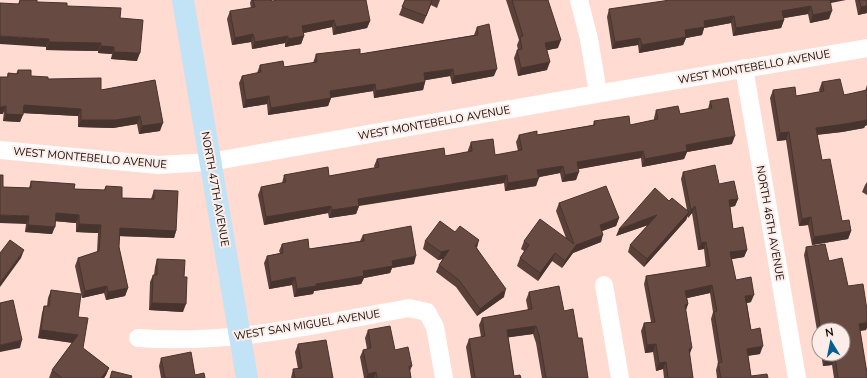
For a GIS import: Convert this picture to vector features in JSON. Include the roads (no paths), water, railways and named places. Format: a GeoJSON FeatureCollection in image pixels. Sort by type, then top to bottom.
{"type":"FeatureCollection","features":[{"type":"Feature","properties":{"kind":"street","name":"NORTH 47TH AVENUE"},"geometry":{"type":"LineString","coordinates":[[183,0],[247,378]]}},
{"type":"Feature","properties":{"kind":"street"},"geometry":{"type":"LineString","coordinates":[[579,0],[589,39],[598,93]]}},
{"type":"Feature","properties":{"kind":"street","name":"WEST MONTEBELLO AVENUE"},"geometry":{"type":"LineString","coordinates":[[0,150],[158,165],[210,162],[598,93],[867,48]]}},
{"type":"Feature","properties":{"kind":"street","name":"NORTH 46TH AVENUE"},"geometry":{"type":"LineString","coordinates":[[744,68],[797,378]]}},
{"type":"Feature","properties":{"kind":"street"},"geometry":{"type":"LineString","coordinates":[[604,285],[620,378]]}},
{"type":"Feature","properties":{"kind":"street","name":"WEST SAN MIGUEL AVENUE"},"geometry":{"type":"LineString","coordinates":[[138,338],[168,340],[240,337],[409,308],[427,312],[435,327],[444,378]]}}]}
